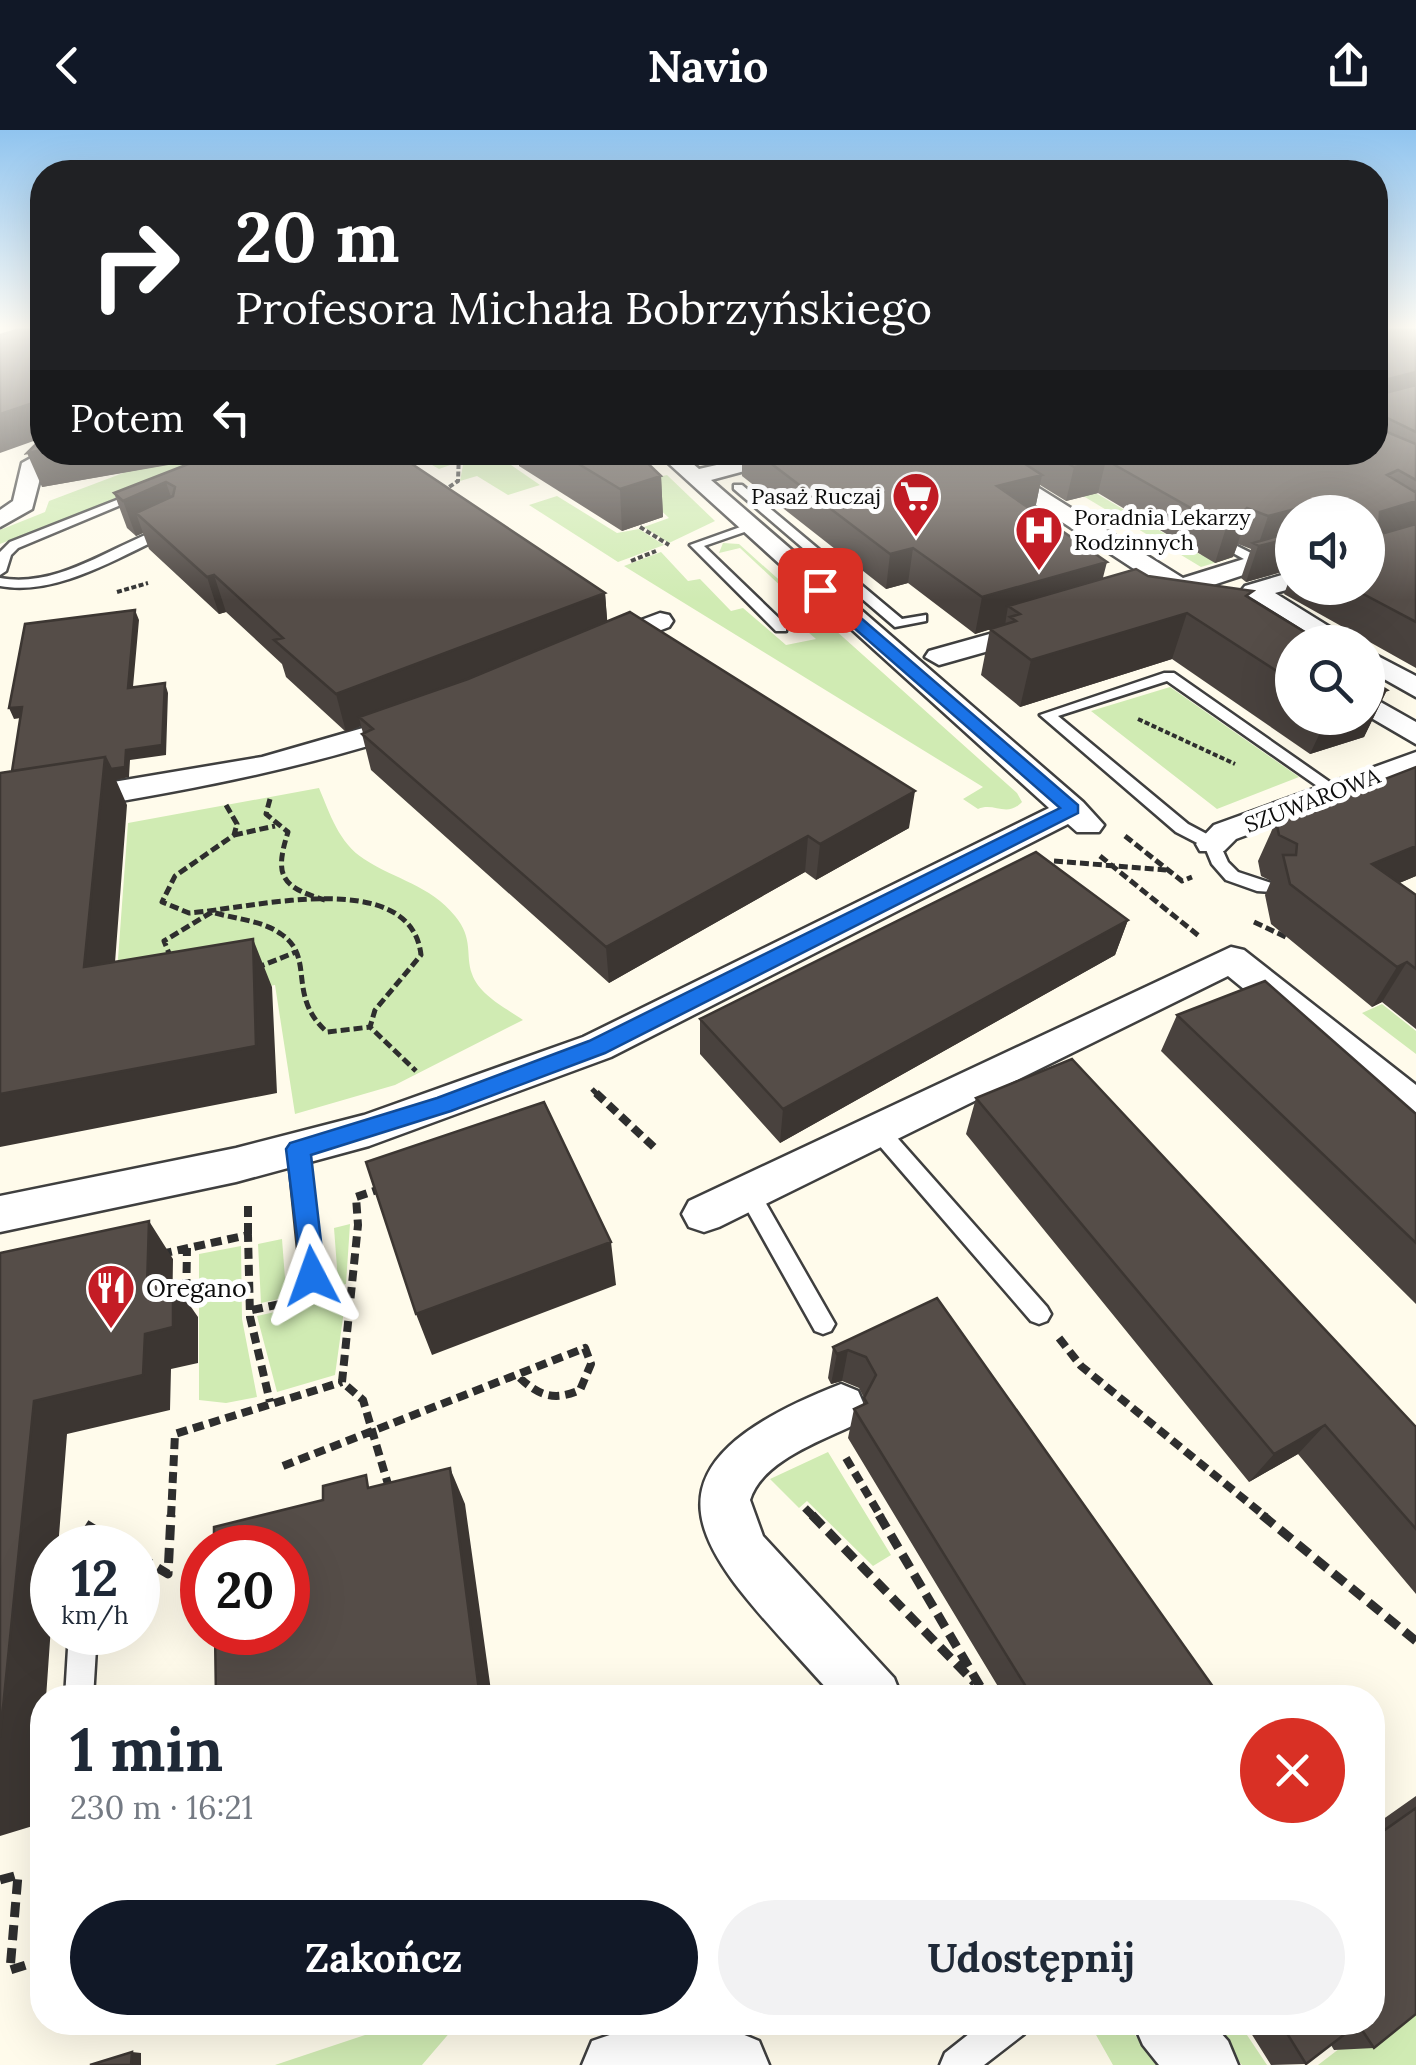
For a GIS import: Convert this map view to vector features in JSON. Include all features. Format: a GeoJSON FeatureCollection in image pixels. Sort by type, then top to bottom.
{"type":"FeatureCollection","features":[{"type":"Feature","properties":{"kind":"street"},"geometry":{"type":"LineString","coordinates":[[1,506],[24,504],[33,465]]}},
{"type":"Feature","properties":{"kind":"street"},"geometry":{"type":"LineString","coordinates":[[0,1214],[298,1149],[443,1105],[597,1047],[1085,829],[681,465]]}},
{"type":"Feature","properties":{"kind":"street"},"geometry":{"type":"LineString","coordinates":[[694,477],[748,465]]}},
{"type":"Feature","properties":{"kind":"street"},"geometry":{"type":"LineString","coordinates":[[989,465],[1275,647]]}},
{"type":"Feature","properties":{"kind":"street"},"geometry":{"type":"LineString","coordinates":[[1144,598],[1180,588],[1247,556],[1275,553]]}},
{"type":"Feature","properties":{"kind":"street"},"geometry":{"type":"LineString","coordinates":[[1275,585],[1254,591],[1275,603]]}},
{"type":"Feature","properties":{"kind":"street"},"geometry":{"type":"LineString","coordinates":[[1278,605],[1311,625]]}},
{"type":"Feature","properties":{"kind":"street"},"geometry":{"type":"LineString","coordinates":[[940,658],[1069,620]]}},
{"type":"Feature","properties":{"kind":"street"},"geometry":{"type":"LineString","coordinates":[[580,654],[660,622]]}},
{"type":"Feature","properties":{"kind":"street"},"geometry":{"type":"LineString","coordinates":[[1385,669],[1416,688]]}},
{"type":"Feature","properties":{"kind":"street"},"geometry":{"type":"LineString","coordinates":[[1385,705],[1416,698]]}},
{"type":"Feature","properties":{"kind":"street"},"geometry":{"type":"LineString","coordinates":[[0,811],[258,770],[363,741],[452,708]]}},
{"type":"Feature","properties":{"kind":"street"},"geometry":{"type":"LineString","coordinates":[[1385,716],[1416,735]]}},
{"type":"Feature","properties":{"kind":"street","name":"SZUWAROWA"},"geometry":{"type":"LineString","coordinates":[[1212,844],[1225,832],[1416,761]]}},
{"type":"Feature","properties":{"kind":"street"},"geometry":{"type":"LineString","coordinates":[[704,1214],[1231,959],[1416,1106]]}},
{"type":"Feature","properties":{"kind":"street"},"geometry":{"type":"LineString","coordinates":[[841,1406],[756,1449],[734,1475],[723,1503],[732,1538],[744,1555],[862,1685]]}},
{"type":"Feature","properties":{"kind":"street"},"geometry":{"type":"LineString","coordinates":[[1177,2035],[1204,2065]]}},
{"type":"Feature","properties":{"kind":"street"},"geometry":{"type":"LineString","coordinates":[[616,2065],[649,2055],[696,2051],[734,2065]]}},
{"type":"Feature","properties":{"kind":"lane"},"geometry":{"type":"LineString","coordinates":[[738,487],[900,624],[921,618]]}},
{"type":"Feature","properties":{"kind":"lane"},"geometry":{"type":"LineString","coordinates":[[0,571],[5,554],[14,545],[150,491]]}},
{"type":"Feature","properties":{"kind":"lane"},"geometry":{"type":"LineString","coordinates":[[0,582],[19,586],[44,581],[179,525]]}},
{"type":"Feature","properties":{"kind":"lane"},"geometry":{"type":"LineString","coordinates":[[781,628],[696,545],[757,534],[794,533]]}},
{"type":"Feature","properties":{"kind":"lane"},"geometry":{"type":"LineString","coordinates":[[820,590],[852,582]]}},
{"type":"Feature","properties":{"kind":"lane"},"geometry":{"type":"LineString","coordinates":[[1268,888],[1238,882],[1218,867],[1212,844],[1182,828],[1048,715],[1169,676],[1336,792]]}},
{"type":"Feature","properties":{"kind":"lane"},"geometry":{"type":"LineString","coordinates":[[878,1130],[1039,1314]]}},
{"type":"Feature","properties":{"kind":"lane"},"geometry":{"type":"LineString","coordinates":[[298,1149],[312,1276]]}},
{"type":"Feature","properties":{"kind":"lane"},"geometry":{"type":"LineString","coordinates":[[748,1192],[823,1324]]}},
{"type":"Feature","properties":{"kind":"lane"},"geometry":{"type":"LineString","coordinates":[[81,1685],[82,1655]]}},
{"type":"Feature","properties":{"kind":"lane"},"geometry":{"type":"LineString","coordinates":[[957,2065],[995,2035]]}},
{"type":"Feature","properties":{"kind":"path"},"geometry":{"type":"LineString","coordinates":[[438,495],[458,481],[459,465]]}},
{"type":"Feature","properties":{"kind":"path"},"geometry":{"type":"LineString","coordinates":[[640,527],[670,546]]}},
{"type":"Feature","properties":{"kind":"path"},"geometry":{"type":"LineString","coordinates":[[630,561],[656,551]]}},
{"type":"Feature","properties":{"kind":"path"},"geometry":{"type":"LineString","coordinates":[[1206,752],[1240,766]]}},
{"type":"Feature","properties":{"kind":"path"},"geometry":{"type":"LineString","coordinates":[[273,795],[265,810],[277,826],[288,832],[280,858],[287,886],[332,901]]}},
{"type":"Feature","properties":{"kind":"path"},"geometry":{"type":"LineString","coordinates":[[226,804],[237,824],[234,835]]}},
{"type":"Feature","properties":{"kind":"path"},"geometry":{"type":"LineString","coordinates":[[1188,878],[1182,881],[1107,821],[1085,829],[1119,867],[1231,959]]}},
{"type":"Feature","properties":{"kind":"path"},"geometry":{"type":"LineString","coordinates":[[277,826],[234,835],[175,876],[162,898],[178,911],[212,912],[364,900],[394,908],[421,944],[414,966],[375,1010],[370,1027]]}},
{"type":"Feature","properties":{"kind":"path"},"geometry":{"type":"LineString","coordinates":[[1037,860],[1169,870]]}},
{"type":"Feature","properties":{"kind":"path"},"geometry":{"type":"LineString","coordinates":[[187,965],[166,954],[164,941],[212,912],[284,935],[302,966],[302,1006],[308,1016],[327,1032],[370,1027]]}},
{"type":"Feature","properties":{"kind":"path"},"geometry":{"type":"LineString","coordinates":[[1254,922],[1288,938]]}},
{"type":"Feature","properties":{"kind":"path"},"geometry":{"type":"LineString","coordinates":[[238,971],[296,952]]}},
{"type":"Feature","properties":{"kind":"path"},"geometry":{"type":"LineString","coordinates":[[370,1027],[420,1076]]}},
{"type":"Feature","properties":{"kind":"path"},"geometry":{"type":"LineString","coordinates":[[582,1084],[657,1150]]}},
{"type":"Feature","properties":{"kind":"path"},"geometry":{"type":"LineString","coordinates":[[342,1382],[358,1226],[356,1197],[390,1186]]}},
{"type":"Feature","properties":{"kind":"path"},"geometry":{"type":"LineString","coordinates":[[248,1188],[250,1318],[270,1402]]}},
{"type":"Feature","properties":{"kind":"path"},"geometry":{"type":"LineString","coordinates":[[150,1256],[248,1235]]}},
{"type":"Feature","properties":{"kind":"path"},"geometry":{"type":"LineString","coordinates":[[186,1318],[187,1248]]}},
{"type":"Feature","properties":{"kind":"path"},"geometry":{"type":"LineString","coordinates":[[1039,1314],[1081,1366],[1416,1641]]}},
{"type":"Feature","properties":{"kind":"path"},"geometry":{"type":"LineString","coordinates":[[283,1466],[585,1348],[591,1364],[580,1390],[566,1398],[549,1400],[536,1394],[517,1375]]}},
{"type":"Feature","properties":{"kind":"path"},"geometry":{"type":"LineString","coordinates":[[160,1569],[168,1574],[174,1434],[342,1382]]}},
{"type":"Feature","properties":{"kind":"path"},"geometry":{"type":"LineString","coordinates":[[342,1382],[364,1400],[376,1429],[392,1497]]}},
{"type":"Feature","properties":{"kind":"path"},"geometry":{"type":"LineString","coordinates":[[846,1458],[980,1685]]}},
{"type":"Feature","properties":{"kind":"path"},"geometry":{"type":"LineString","coordinates":[[805,1508],[976,1685]]}},
{"type":"Feature","properties":{"kind":"path"},"geometry":{"type":"LineString","coordinates":[[0,1880],[18,1875],[10,1970],[30,1964]]}},
{"type":"Feature","properties":{"kind":"green space"},"geometry":{"type":"Polygon","coordinates":[[[144,465],[202,465],[0,544],[0,530],[45,512],[49,501],[144,465]]]}},
{"type":"Feature","properties":{"kind":"green space"},"geometry":{"type":"Polygon","coordinates":[[[463,465],[511,465],[540,485],[508,495],[477,476],[460,481],[463,465]]]}},
{"type":"Feature","properties":{"kind":"green space"},"geometry":{"type":"Polygon","coordinates":[[[667,475],[715,521],[669,543],[644,527],[669,518],[632,483],[667,475]]]}},
{"type":"Feature","properties":{"kind":"green space"},"geometry":{"type":"Polygon","coordinates":[[[1077,482],[1201,555],[1219,550],[1231,558],[1201,567],[1065,485],[1077,482]]]}},
{"type":"Feature","properties":{"kind":"green space"},"geometry":{"type":"Polygon","coordinates":[[[557,496],[617,533],[639,529],[664,545],[618,562],[529,505],[557,496]]]}},
{"type":"Feature","properties":{"kind":"green space"},"geometry":{"type":"Polygon","coordinates":[[[723,543],[739,544],[1017,793],[1022,802],[1011,809],[978,809],[963,799],[983,787],[624,566],[661,552],[688,581],[700,579],[731,611],[743,608],[786,645],[816,639],[800,625],[816,619],[740,548],[719,553],[723,543]]]}},
{"type":"Feature","properties":{"kind":"green space"},"geometry":{"type":"Polygon","coordinates":[[[1170,687],[1299,777],[1217,809],[1091,711],[1170,687]]]}},
{"type":"Feature","properties":{"kind":"green space"},"geometry":{"type":"Polygon","coordinates":[[[319,788],[336,827],[355,852],[435,897],[455,916],[465,932],[476,982],[523,1020],[395,1085],[295,1114],[275,985],[114,1013],[128,823],[319,788]]]}},
{"type":"Feature","properties":{"kind":"green space"},"geometry":{"type":"Polygon","coordinates":[[[1382,1004],[1416,1031],[1416,1054],[1362,1013],[1382,1004]]]}},
{"type":"Feature","properties":{"kind":"green space"},"geometry":{"type":"Polygon","coordinates":[[[350,1224],[346,1284],[261,1303],[258,1244],[282,1239],[286,1291],[338,1281],[334,1228],[350,1224]]]}},
{"type":"Feature","properties":{"kind":"green space"},"geometry":{"type":"Polygon","coordinates":[[[241,1246],[242,1319],[257,1397],[226,1403],[199,1400],[199,1254],[241,1246]]]}},
{"type":"Feature","properties":{"kind":"green space"},"geometry":{"type":"Polygon","coordinates":[[[346,1296],[335,1375],[277,1392],[257,1316],[346,1296]]]}},
{"type":"Feature","properties":{"kind":"green space"},"geometry":{"type":"Polygon","coordinates":[[[828,1452],[891,1555],[873,1566],[807,1501],[799,1508],[770,1479],[828,1452]]]}},
{"type":"Feature","properties":{"kind":"green space"},"geometry":{"type":"Polygon","coordinates":[[[1416,1990],[1416,2065],[1318,2065],[1357,2035],[1385,2035],[1385,2014],[1416,1990]]]}},
{"type":"Feature","properties":{"kind":"green space"},"geometry":{"type":"Polygon","coordinates":[[[365,2035],[448,2035],[422,2065],[275,2065],[365,2035]]]}},
{"type":"Feature","properties":{"kind":"green space"},"geometry":{"type":"Polygon","coordinates":[[[1096,2035],[1135,2035],[1162,2065],[1113,2065],[1096,2035]]]}},
{"type":"Feature","properties":{"kind":"green space"},"geometry":{"type":"Polygon","coordinates":[[[1213,2035],[1247,2035],[1267,2065],[1242,2065],[1213,2035]]]}},
{"type":"Feature","properties":{"kind":"building"},"geometry":{"type":"Polygon","coordinates":[[[1390,419],[1416,419],[1416,432],[1390,419]]]}},
{"type":"Feature","properties":{"kind":"building"},"geometry":{"type":"Polygon","coordinates":[[[1388,432],[1416,444],[1416,480],[1398,470],[1387,475],[1416,491],[1416,501],[1385,510],[1385,495],[1275,495],[1275,514],[1268,516],[1247,508],[1239,515],[1245,522],[1226,528],[1115,465],[1388,465],[1388,432]]]}},
{"type":"Feature","properties":{"kind":"building"},"geometry":{"type":"Polygon","coordinates":[[[186,465],[413,465],[605,593],[336,694],[274,640],[283,638],[214,575],[207,577],[136,513],[173,496],[175,487],[166,482],[123,501],[114,493],[186,465]]]}},
{"type":"Feature","properties":{"kind":"building"},"geometry":{"type":"Polygon","coordinates":[[[580,465],[650,465],[661,476],[620,489],[580,465]]]}},
{"type":"Feature","properties":{"kind":"building","name":"Pasaż Ruczaj"},"geometry":{"type":"Polygon","coordinates":[[[773,465],[1027,465],[1042,475],[997,486],[1107,562],[982,597],[913,548],[890,554],[773,465]]]}},
{"type":"Feature","properties":{"kind":"building"},"geometry":{"type":"Polygon","coordinates":[[[1416,524],[1416,622],[1384,605],[1385,533],[1416,524]]]}},
{"type":"Feature","properties":{"kind":"building"},"geometry":{"type":"Polygon","coordinates":[[[1275,537],[1275,542],[1259,546],[1253,543],[1275,537]]]}},
{"type":"Feature","properties":{"kind":"building"},"geometry":{"type":"Polygon","coordinates":[[[1136,569],[1148,576],[1253,591],[1246,596],[1293,625],[1275,625],[1275,670],[1187,613],[1031,660],[990,629],[1016,621],[1010,617],[1020,614],[1008,606],[1136,569]]]}},
{"type":"Feature","properties":{"kind":"building"},"geometry":{"type":"Polygon","coordinates":[[[135,610],[128,688],[165,683],[162,745],[126,750],[125,767],[111,769],[105,757],[12,771],[22,707],[9,708],[25,624],[135,610]]]}},
{"type":"Feature","properties":{"kind":"building"},"geometry":{"type":"Polygon","coordinates":[[[630,612],[915,791],[820,844],[808,836],[606,947],[362,734],[373,729],[359,717],[468,679],[630,612]]]}},
{"type":"Feature","properties":{"kind":"building"},"geometry":{"type":"Polygon","coordinates":[[[105,757],[84,967],[253,939],[256,1046],[0,1094],[0,773],[105,757]]]}},
{"type":"Feature","properties":{"kind":"building"},"geometry":{"type":"Polygon","coordinates":[[[1416,767],[1416,846],[1372,864],[1416,895],[1416,969],[1407,962],[1397,967],[1290,884],[1283,855],[1296,855],[1297,844],[1279,835],[1276,821],[1416,767]]]}},
{"type":"Feature","properties":{"kind":"building"},"geometry":{"type":"Polygon","coordinates":[[[1036,852],[1128,920],[783,1109],[700,1019],[1036,852]]]}},
{"type":"Feature","properties":{"kind":"building"},"geometry":{"type":"Polygon","coordinates":[[[1265,981],[1416,1114],[1416,1243],[1177,1015],[1265,981]]]}},
{"type":"Feature","properties":{"kind":"building"},"geometry":{"type":"Polygon","coordinates":[[[1072,1059],[1416,1427],[1416,1529],[1325,1425],[1274,1454],[976,1098],[1072,1059]]]}},
{"type":"Feature","properties":{"kind":"building"},"geometry":{"type":"Polygon","coordinates":[[[544,1102],[611,1242],[416,1314],[366,1162],[544,1102]]]}},
{"type":"Feature","properties":{"kind":"building"},"geometry":{"type":"Polygon","coordinates":[[[149,1221],[147,1287],[173,1281],[173,1327],[145,1334],[143,1375],[34,1401],[0,1737],[0,1253],[149,1221]]]}},
{"type":"Feature","properties":{"kind":"building"},"geometry":{"type":"Polygon","coordinates":[[[937,1298],[1212,1685],[1025,1685],[854,1409],[867,1403],[864,1398],[876,1375],[866,1357],[848,1350],[837,1354],[833,1347],[937,1298]]]}},
{"type":"Feature","properties":{"kind":"building"},"geometry":{"type":"Polygon","coordinates":[[[450,1468],[478,1685],[216,1685],[215,1655],[310,1655],[310,1525],[222,1525],[323,1500],[323,1486],[366,1475],[368,1488],[450,1468]]]}},
{"type":"Feature","properties":{"kind":"building"},"geometry":{"type":"Polygon","coordinates":[[[1416,1808],[1416,2014],[1374,2048],[1365,2035],[1385,2035],[1385,1830],[1416,1808]]]}},
{"type":"Feature","properties":{"kind":"building"},"geometry":{"type":"Polygon","coordinates":[[[1288,2035],[1344,2035],[1306,2064],[1288,2035]]]}},
{"type":"Feature","properties":{"kind":"building"},"geometry":{"type":"Polygon","coordinates":[[[132,2052],[131,2065],[90,2065],[132,2052]]]}},
{"type":"Feature","properties":{"kind":"place","name":"Pasaż Ruczaj"},"geometry":{"type":"Point","coordinates":[916,538]}},
{"type":"Feature","properties":{"kind":"place","name":"Poradnia Lekarzy Rodzinnych"},"geometry":{"type":"Point","coordinates":[1039,572]}},
{"type":"Feature","properties":{"kind":"place","name":"Oregano"},"geometry":{"type":"Point","coordinates":[111,1330]}},
{"type":"Feature","properties":{"kind":"route"},"geometry":{"type":"LineString","coordinates":[[312,1276],[305,1179],[298,1149],[443,1105],[597,1047],[1072,809],[820,590]]}}]}
